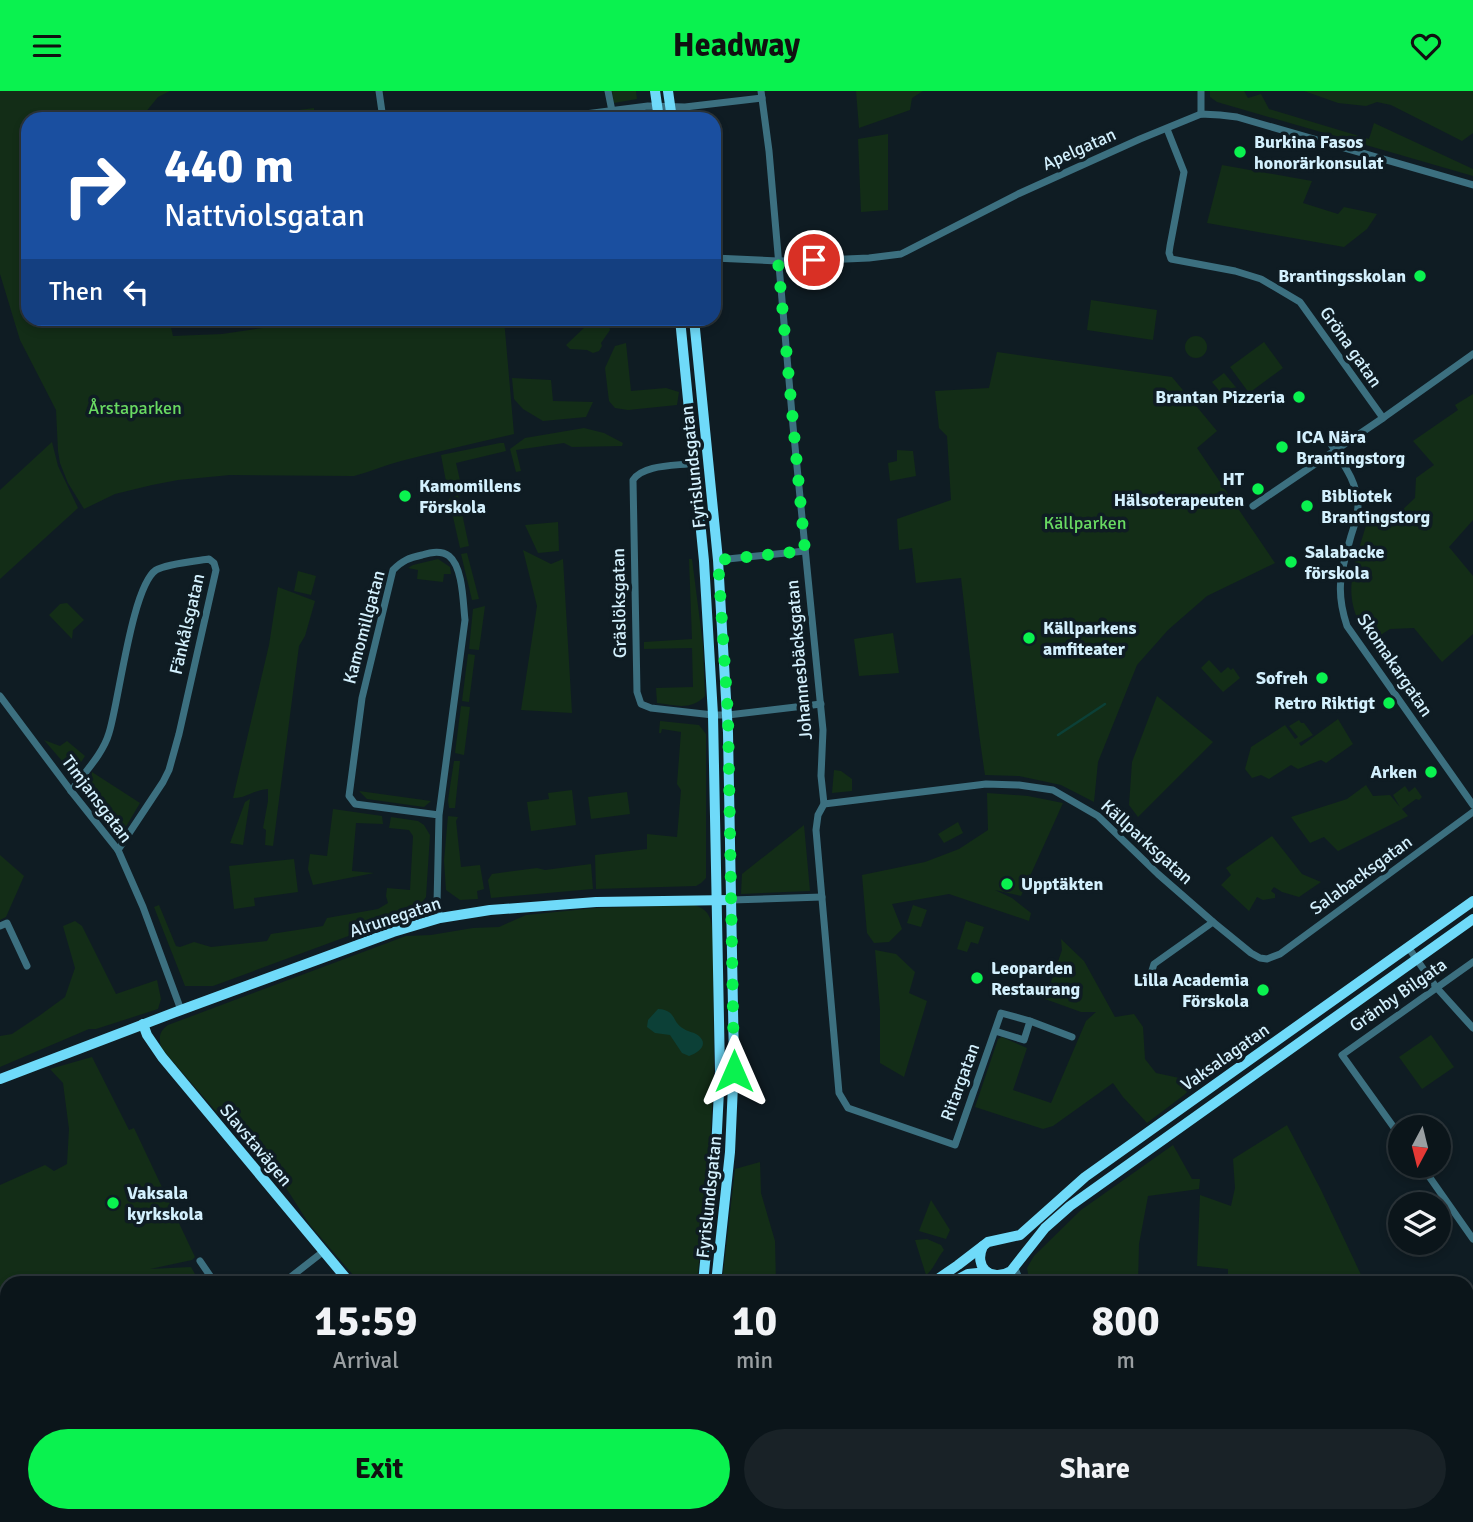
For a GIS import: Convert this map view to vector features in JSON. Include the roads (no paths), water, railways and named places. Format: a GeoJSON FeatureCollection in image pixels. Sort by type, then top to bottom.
{"type":"FeatureCollection","features":[{"type":"Feature","properties":{"kind":"main road"},"geometry":{"type":"LineString","coordinates":[[655,91],[658,112]]}},
{"type":"Feature","properties":{"kind":"main road"},"geometry":{"type":"LineString","coordinates":[[668,91],[672,112]]}},
{"type":"Feature","properties":{"kind":"main road","name":"Fyrislundsgatan"},"geometry":{"type":"LineString","coordinates":[[681,326],[704,561],[713,715],[720,1071],[716,1150],[704,1276]]}},
{"type":"Feature","properties":{"kind":"main road","name":"Fyrislundsgatan"},"geometry":{"type":"LineString","coordinates":[[695,326],[718,560],[728,715],[734,1063],[730,1152],[717,1276]]}},
{"type":"Feature","properties":{"kind":"main road","name":"Alrunegatan"},"geometry":{"type":"LineString","coordinates":[[0,1079],[393,932],[440,918],[490,910],[596,902],[731,899]]}},
{"type":"Feature","properties":{"kind":"main road","name":"Vaksalagatan"},"geometry":{"type":"LineString","coordinates":[[999,1239],[1020,1235],[1085,1177],[1473,901]]}},
{"type":"Feature","properties":{"kind":"main road","name":"Vaksalagatan"},"geometry":{"type":"LineString","coordinates":[[1015,1257],[1070,1206],[1473,919]]}},
{"type":"Feature","properties":{"kind":"main road","name":"Slavstavägen"},"geometry":{"type":"LineString","coordinates":[[143,1024],[162,1057],[345,1276]]}},
{"type":"Feature","properties":{"kind":"main road"},"geometry":{"type":"LineString","coordinates":[[942,1276],[993,1240],[1004,1240],[1015,1257],[1011,1271],[1002,1275],[989,1273],[963,1276]]}},
{"type":"Feature","properties":{"kind":"main road"},"geometry":{"type":"LineString","coordinates":[[983,1246],[979,1260],[989,1273]]}},
{"type":"Feature","properties":{"kind":"street"},"geometry":{"type":"LineString","coordinates":[[379,91],[382,112]]}},
{"type":"Feature","properties":{"kind":"street"},"geometry":{"type":"LineString","coordinates":[[608,91],[612,111]]}},
{"type":"Feature","properties":{"kind":"street"},"geometry":{"type":"LineString","coordinates":[[1201,91],[1202,114],[1237,117],[1473,185]]}},
{"type":"Feature","properties":{"kind":"street"},"geometry":{"type":"LineString","coordinates":[[677,112],[761,94]]}},
{"type":"Feature","properties":{"kind":"street","name":"Johannesbäcksgatan"},"geometry":{"type":"LineString","coordinates":[[761,94],[768,143],[821,704],[821,784],[824,804],[818,815],[816,830],[839,1093],[842,1098]]}},
{"type":"Feature","properties":{"kind":"street"},"geometry":{"type":"LineString","coordinates":[[604,112],[657,105],[670,112]]}},
{"type":"Feature","properties":{"kind":"street","name":"Apelgatan"},"geometry":{"type":"LineString","coordinates":[[778,261],[869,258],[901,254],[971,217],[1202,114]]}},
{"type":"Feature","properties":{"kind":"street","name":"Gröna gatan"},"geometry":{"type":"LineString","coordinates":[[1167,129],[1184,171],[1170,246],[1171,259],[1235,271],[1261,279],[1300,302],[1383,418]]}},
{"type":"Feature","properties":{"kind":"street"},"geometry":{"type":"LineString","coordinates":[[721,258],[778,261]]}},
{"type":"Feature","properties":{"kind":"street"},"geometry":{"type":"LineString","coordinates":[[1253,506],[1473,354]]}},
{"type":"Feature","properties":{"kind":"street","name":"Skomakargatan"},"geometry":{"type":"LineString","coordinates":[[1329,441],[1353,482],[1358,503],[1339,582],[1341,605],[1347,626],[1473,805]]}},
{"type":"Feature","properties":{"kind":"street","name":"Gräslöksgatan"},"geometry":{"type":"LineString","coordinates":[[695,463],[646,469],[633,480],[637,692],[641,704],[645,707],[713,715],[821,704]]}},
{"type":"Feature","properties":{"kind":"street","name":"Kamomillgatan"},"geometry":{"type":"LineString","coordinates":[[439,815],[355,804],[349,796],[362,698],[393,570],[402,561],[435,551],[448,554],[457,566],[463,592],[465,620],[439,815],[437,904],[440,918]]}},
{"type":"Feature","properties":{"kind":"street"},"geometry":{"type":"LineString","coordinates":[[718,560],[805,551]]}},
{"type":"Feature","properties":{"kind":"street","name":"Fänkålsgatan"},"geometry":{"type":"LineString","coordinates":[[71,791],[109,735],[140,594],[154,571],[209,559],[216,570],[169,770],[118,850]]}},
{"type":"Feature","properties":{"kind":"street","name":"Timjansgatan"},"geometry":{"type":"LineString","coordinates":[[2,702],[118,850],[181,1010]]}},
{"type":"Feature","properties":{"kind":"street","name":"Källparksgatan"},"geometry":{"type":"LineString","coordinates":[[824,804],[986,784],[1053,790],[1098,816],[1213,922],[1254,955],[1267,958]]}},
{"type":"Feature","properties":{"kind":"street","name":"Salabacksgatan"},"geometry":{"type":"LineString","coordinates":[[1267,958],[1280,954],[1473,812]]}},
{"type":"Feature","properties":{"kind":"street","name":"Alrunegatan"},"geometry":{"type":"LineString","coordinates":[[731,899],[822,897]]}},
{"type":"Feature","properties":{"kind":"street"},"geometry":{"type":"LineString","coordinates":[[1150,977],[1154,964],[1213,922]]}},
{"type":"Feature","properties":{"kind":"street"},"geometry":{"type":"LineString","coordinates":[[0,926],[7,923],[27,966]]}},
{"type":"Feature","properties":{"kind":"street"},"geometry":{"type":"LineString","coordinates":[[1408,947],[1436,988],[1473,1028]]}},
{"type":"Feature","properties":{"kind":"street","name":"Gränby Bilgata"},"geometry":{"type":"LineString","coordinates":[[1388,1119],[1342,1055],[1473,962]]}},
{"type":"Feature","properties":{"kind":"street","name":"Ritargatan"},"geometry":{"type":"LineString","coordinates":[[842,1098],[848,1108],[955,1145],[1001,1013],[1072,1037]]}},
{"type":"Feature","properties":{"kind":"street","name":"Ritargatan"},"geometry":{"type":"LineString","coordinates":[[995,1031],[1024,1040],[1030,1021]]}},
{"type":"Feature","properties":{"kind":"street"},"geometry":{"type":"LineString","coordinates":[[1430,1178],[1473,1240]]}},
{"type":"Feature","properties":{"kind":"street"},"geometry":{"type":"LineString","coordinates":[[292,1276],[324,1251]]}},
{"type":"Feature","properties":{"kind":"street"},"geometry":{"type":"LineString","coordinates":[[1015,1257],[1019,1276]]}},
{"type":"Feature","properties":{"kind":"street"},"geometry":{"type":"LineString","coordinates":[[200,1261],[210,1276]]}},
{"type":"Feature","properties":{"kind":"street"},"geometry":{"type":"LineString","coordinates":[[989,1273],[993,1276]]}},
{"type":"Feature","properties":{"kind":"waterway"},"geometry":{"type":"LineString","coordinates":[[1058,735],[1105,704]]}},
{"type":"Feature","properties":{"kind":"place","name":"Burkina Fasos honorärkonsulat"},"geometry":{"type":"Point","coordinates":[1240,152]}},
{"type":"Feature","properties":{"kind":"place","name":"Brantingsskolan"},"geometry":{"type":"Point","coordinates":[1420,276]}},
{"type":"Feature","properties":{"kind":"place","name":"Brantan Pizzeria"},"geometry":{"type":"Point","coordinates":[1299,397]}},
{"type":"Feature","properties":{"kind":"place","name":"ICA Nära Brantingstorg"},"geometry":{"type":"Point","coordinates":[1282,447]}},
{"type":"Feature","properties":{"kind":"place","name":"HT Hälsoterapeuten"},"geometry":{"type":"Point","coordinates":[1258,489]}},
{"type":"Feature","properties":{"kind":"place","name":"Kamomillens Förskola"},"geometry":{"type":"Point","coordinates":[405,496]}},
{"type":"Feature","properties":{"kind":"place","name":"Bibliotek Brantingstorg"},"geometry":{"type":"Point","coordinates":[1307,506]}},
{"type":"Feature","properties":{"kind":"place","name":"Salabacke förskola"},"geometry":{"type":"Point","coordinates":[1291,562]}},
{"type":"Feature","properties":{"kind":"place","name":"Källparkens amfiteater"},"geometry":{"type":"Point","coordinates":[1029,638]}},
{"type":"Feature","properties":{"kind":"place","name":"Sofreh"},"geometry":{"type":"Point","coordinates":[1322,678]}},
{"type":"Feature","properties":{"kind":"place","name":"Retro Riktigt"},"geometry":{"type":"Point","coordinates":[1389,703]}},
{"type":"Feature","properties":{"kind":"place","name":"Arken"},"geometry":{"type":"Point","coordinates":[1431,772]}},
{"type":"Feature","properties":{"kind":"place","name":"Upptäkten"},"geometry":{"type":"Point","coordinates":[1007,884]}},
{"type":"Feature","properties":{"kind":"place","name":"Leoparden Restaurang"},"geometry":{"type":"Point","coordinates":[977,978]}},
{"type":"Feature","properties":{"kind":"place","name":"Lilla Academia Förskola"},"geometry":{"type":"Point","coordinates":[1263,990]}},
{"type":"Feature","properties":{"kind":"place","name":"Vaksala kyrkskola"},"geometry":{"type":"Point","coordinates":[113,1203]}},
{"type":"Feature","properties":{"kind":"park label","name":"Årstaparken"},"geometry":{"type":"Point","coordinates":[135,408]}},
{"type":"Feature","properties":{"kind":"park label","name":"Källparken"},"geometry":{"type":"Point","coordinates":[1085,523]}}]}
